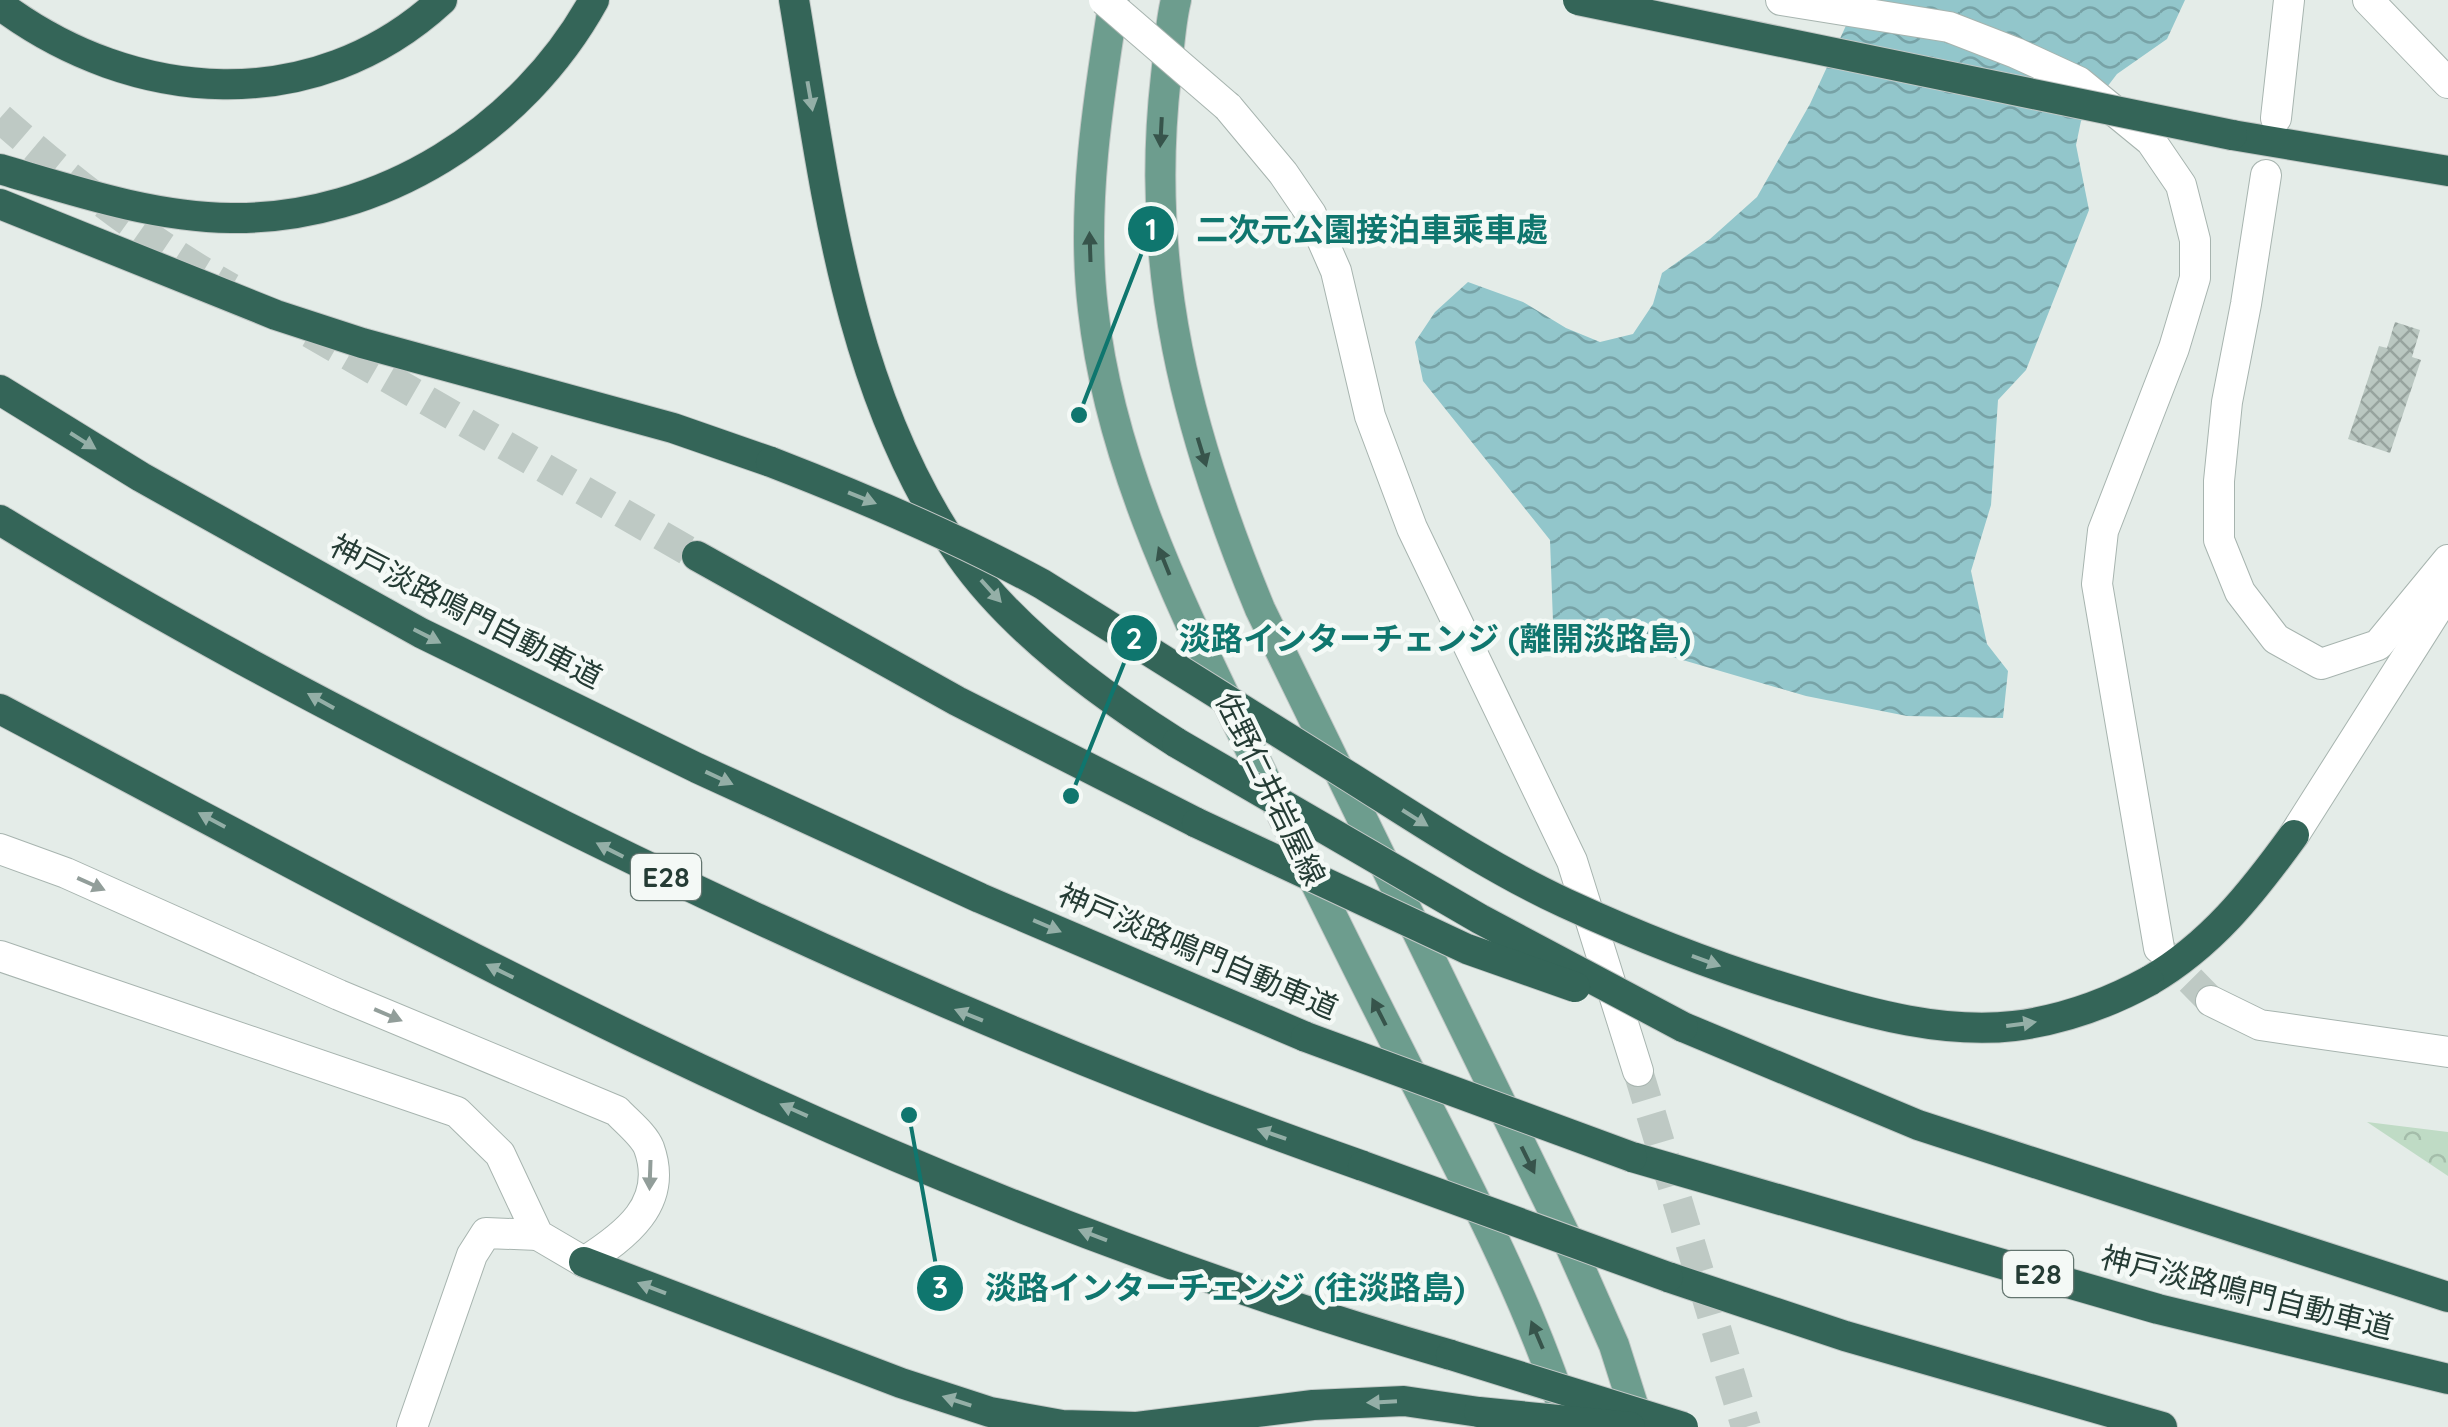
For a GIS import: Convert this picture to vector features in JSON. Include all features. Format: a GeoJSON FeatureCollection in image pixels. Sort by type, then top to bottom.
{"type":"FeatureCollection","features":[{"type":"Feature","properties":{"kind":"highway"},"geometry":{"type":"LineString","coordinates":[[0,5],[34,30],[92,58],[150,78],[214,85],[276,82],[336,68],[386,44],[442,0]]}},
{"type":"Feature","properties":{"kind":"highway"},"geometry":{"type":"LineString","coordinates":[[0,168],[75,191],[180,214],[269,216],[346,201],[402,182],[450,155],[500,118],[546,70],[594,0]]}},
{"type":"Feature","properties":{"kind":"highway"},"geometry":{"type":"LineString","coordinates":[[794,0],[829,210],[866,364],[893,435],[923,497],[962,558],[1030,630],[1092,684],[1178,743],[1480,920],[1683,1027]]}},
{"type":"Feature","properties":{"kind":"highway"},"geometry":{"type":"LineString","coordinates":[[1578,0],[2232,135],[2448,171]]}},
{"type":"Feature","properties":{"kind":"highway"},"geometry":{"type":"LineString","coordinates":[[0,204],[276,316],[673,428],[772,462],[923,522],[1042,584],[1471,852],[1562,902],[1749,978],[1823,1000],[1892,1017],[1953,1026],[2011,1026],[2067,1016],[2119,998],[2210,938],[2252,892],[2294,836]]}},
{"type":"Feature","properties":{"kind":"highway","name":"神戸淡路鳴門自動車道"},"geometry":{"type":"LineString","coordinates":[[0,390],[141,478],[421,633],[698,768],[980,898],[1306,1037],[1632,1157],[2158,1309],[2448,1379]]}},
{"type":"Feature","properties":{"kind":"highway","name":"E28"},"geometry":{"type":"LineString","coordinates":[[0,520],[73,565],[370,728],[644,867],[946,1006],[1241,1123],[1668,1276],[1845,1336],[2162,1427]]}},
{"type":"Feature","properties":{"kind":"highway"},"geometry":{"type":"LineString","coordinates":[[697,556],[958,702],[1197,823],[1468,949],[1683,1027],[1918,1125],[2448,1297]]}},
{"type":"Feature","properties":{"kind":"highway"},"geometry":{"type":"LineString","coordinates":[[0,709],[642,1042],[944,1176],[1263,1297],[1683,1427]]}},
{"type":"Feature","properties":{"kind":"highway"},"geometry":{"type":"LineString","coordinates":[[584,1262],[900,1382],[990,1412],[1062,1425],[1137,1426],[1313,1406],[1404,1401],[1630,1427]]}},
{"type":"Feature","properties":{"kind":"main road","name":"佐野仁井岩屋線"},"geometry":{"type":"LineString","coordinates":[[1114,0],[1104,59],[1090,232],[1092,308],[1124,458],[1190,624],[1342,939],[1490,1230],[1541,1342],[1570,1427]]}},
{"type":"Feature","properties":{"kind":"main road"},"geometry":{"type":"LineString","coordinates":[[1176,0],[1163,104],[1158,192],[1177,360],[1221,515],[1260,609],[1568,1241],[1614,1345],[1640,1427]]}},
{"type":"Feature","properties":{"kind":"street"},"geometry":{"type":"LineString","coordinates":[[1104,0],[1228,107],[1283,172],[1311,214],[1336,271],[1370,416],[1412,528],[1572,861],[1638,1071]]}},
{"type":"Feature","properties":{"kind":"street"},"geometry":{"type":"LineString","coordinates":[[1781,0],[1949,27],[2016,52],[2079,82],[2151,141],[2181,185],[2195,240],[2195,278],[2174,348],[2103,530],[2097,584],[2159,948]]}},
{"type":"Feature","properties":{"kind":"street"},"geometry":{"type":"LineString","coordinates":[[2276,118],[2289,0]]}},
{"type":"Feature","properties":{"kind":"street"},"geometry":{"type":"LineString","coordinates":[[2368,0],[2448,83]]}},
{"type":"Feature","properties":{"kind":"street"},"geometry":{"type":"LineString","coordinates":[[2266,174],[2227,402],[2219,481],[2219,540],[2240,592],[2276,639],[2321,664],[2378,646],[2448,560]]}},
{"type":"Feature","properties":{"kind":"street"},"geometry":{"type":"LineString","coordinates":[[2294,836],[2448,592]]}},
{"type":"Feature","properties":{"kind":"street"},"geometry":{"type":"LineString","coordinates":[[0,849],[66,872],[339,994],[617,1111],[648,1144],[654,1178],[640,1220],[616,1242],[584,1262],[538,1235],[486,1232],[464,1273],[412,1427]]}},
{"type":"Feature","properties":{"kind":"street"},"geometry":{"type":"LineString","coordinates":[[0,956],[457,1112],[500,1154],[538,1235]]}},
{"type":"Feature","properties":{"kind":"street"},"geometry":{"type":"LineString","coordinates":[[2211,1001],[2260,1025],[2448,1052]]}},
{"type":"Feature","properties":{"kind":"green space"},"geometry":{"type":"Polygon","coordinates":[[[2367,1122],[2448,1132],[2448,1176],[2367,1122]]]}},
{"type":"Feature","properties":{"kind":"water"},"geometry":{"type":"Polygon","coordinates":[[[1854,0],[2185,0],[2167,39],[2117,74],[2081,121],[2076,145],[2089,210],[2026,370],[1998,400],[1991,505],[1971,571],[1987,644],[2008,671],[2003,718],[1907,716],[1806,696],[1553,622],[1550,540],[1423,381],[1415,342],[1435,312],[1468,282],[1523,302],[1566,328],[1600,342],[1633,334],[1653,304],[1662,273],[1710,239],[1757,197],[1810,104],[1854,0]]]}},
{"type":"Feature","properties":{"kind":"building"},"geometry":{"type":"Polygon","coordinates":[[[2395,322],[2420,330],[2412,357],[2421,360],[2390,453],[2348,439],[2379,346],[2387,348],[2395,322]]]}},
{"type":"Feature","properties":{"kind":"tunnel"},"geometry":{"type":"LineString","coordinates":[[0,118],[111,209],[231,288]]}},
{"type":"Feature","properties":{"kind":"tunnel"},"geometry":{"type":"LineString","coordinates":[[310,333],[697,556]]}},
{"type":"Feature","properties":{"kind":"tunnel"},"geometry":{"type":"LineString","coordinates":[[2159,948],[2211,1001]]}},
{"type":"Feature","properties":{"kind":"tunnel"},"geometry":{"type":"LineString","coordinates":[[1638,1071],[1746,1427]]}},
{"type":"Feature","properties":{"kind":"place","name":"二次元公園接泊車乘車處"},"geometry":{"type":"Point","coordinates":[1079,415]}},
{"type":"Feature","properties":{"kind":"place","name":"淡路インターチェンジ (離開淡路島)"},"geometry":{"type":"Point","coordinates":[1071,796]}},
{"type":"Feature","properties":{"kind":"place","name":"淡路インターチェンジ (往淡路島)"},"geometry":{"type":"Point","coordinates":[909,1115]}}]}
